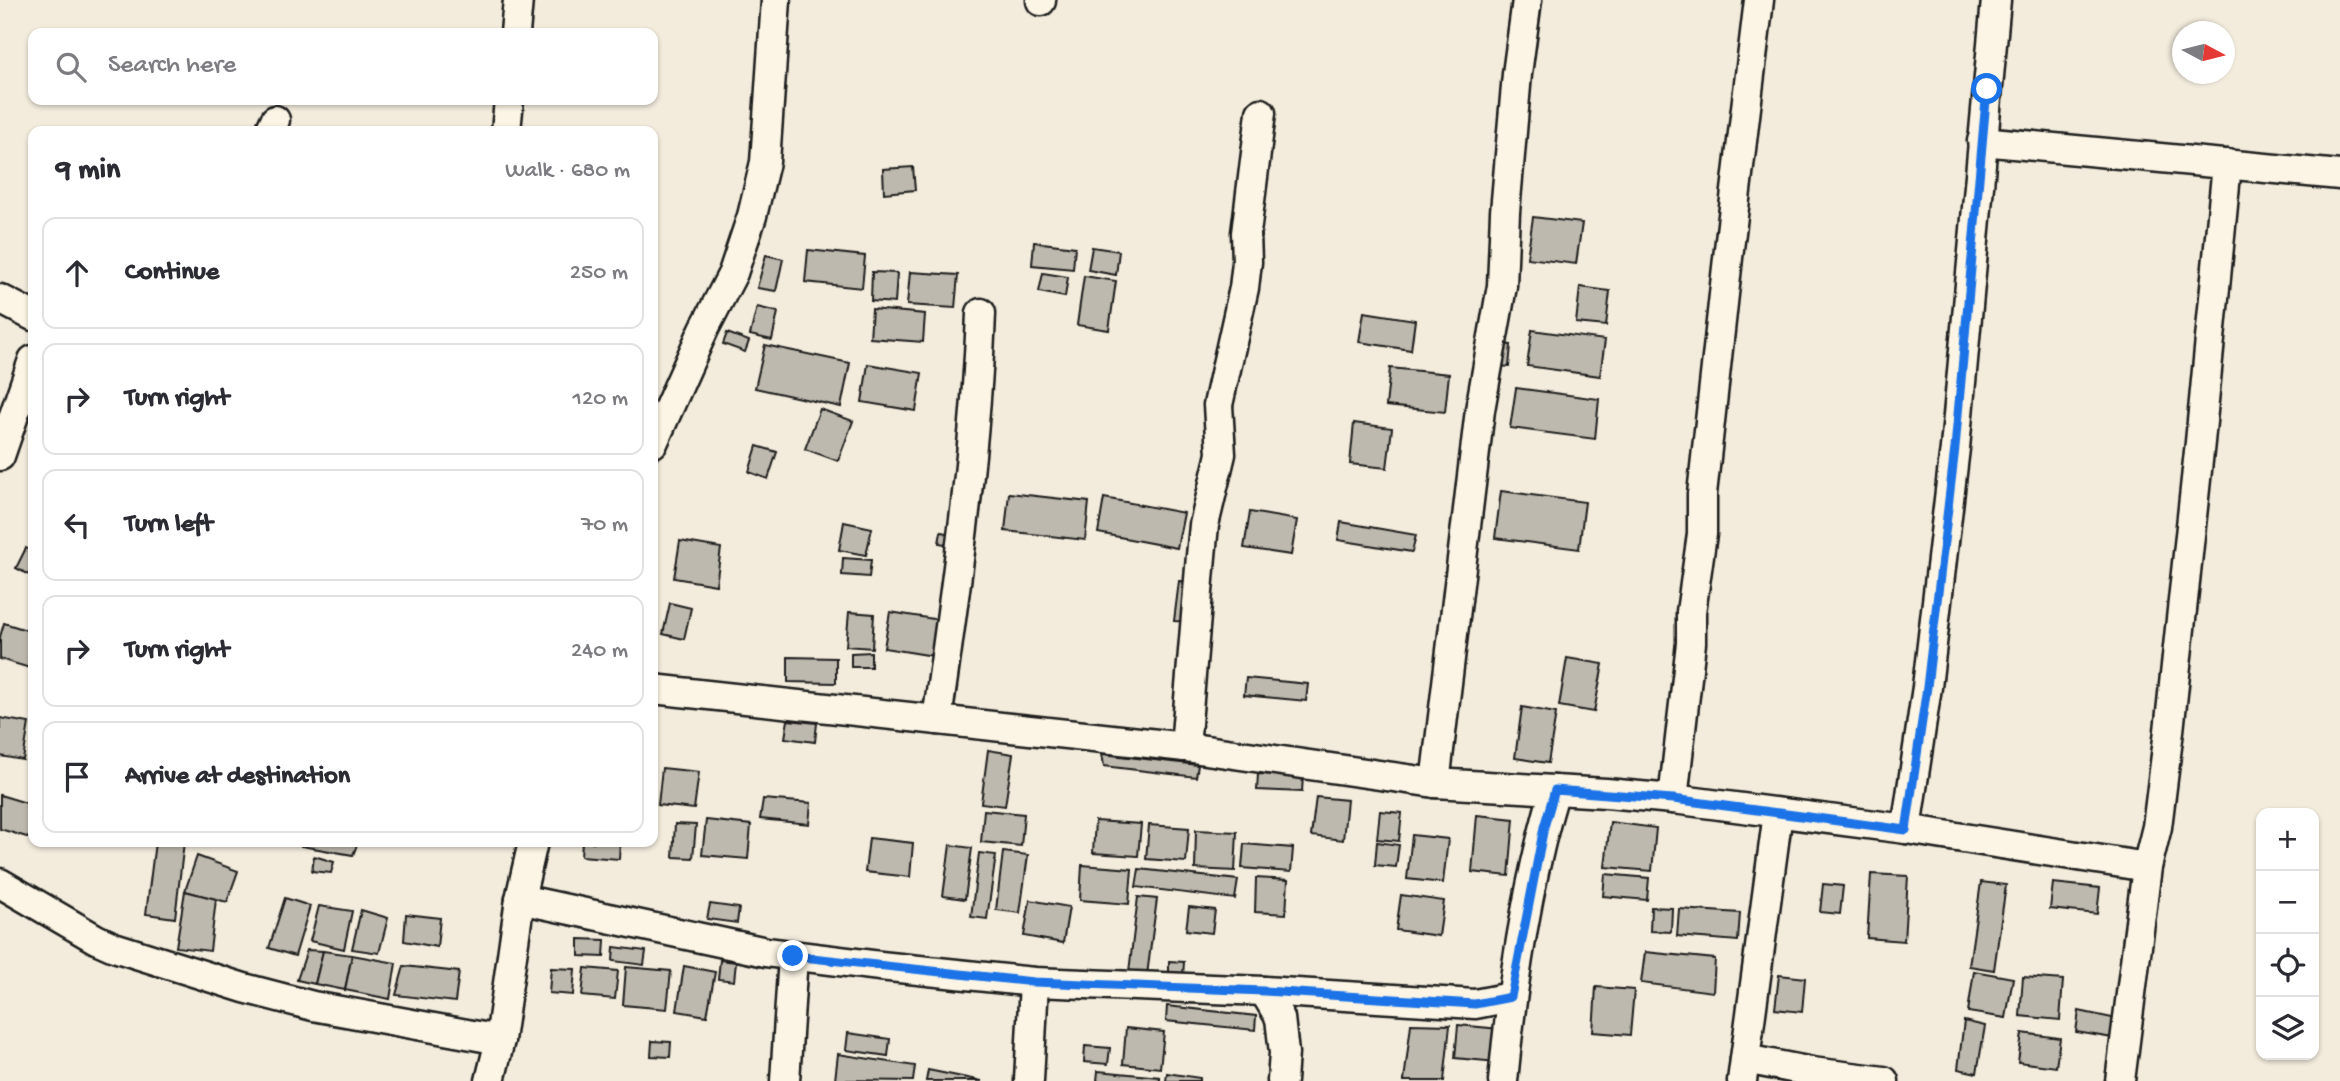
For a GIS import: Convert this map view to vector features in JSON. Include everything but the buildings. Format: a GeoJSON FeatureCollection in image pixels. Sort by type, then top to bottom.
{"type":"FeatureCollection","features":[{"type":"Feature","properties":{"kind":"street"},"geometry":{"type":"LineString","coordinates":[[515,28],[518,0]]}},
{"type":"Feature","properties":{"kind":"street"},"geometry":{"type":"LineString","coordinates":[[658,432],[704,329],[733,273],[752,216],[765,162],[776,0]]}},
{"type":"Feature","properties":{"kind":"street"},"geometry":{"type":"LineString","coordinates":[[1434,783],[1480,410],[1502,286],[1517,74],[1527,0]]}},
{"type":"Feature","properties":{"kind":"street"},"geometry":{"type":"LineString","coordinates":[[1673,799],[1691,643],[1691,611],[1702,534],[1702,494],[1759,0]]}},
{"type":"Feature","properties":{"kind":"street"},"geometry":{"type":"LineString","coordinates":[[1906,830],[1927,687],[1955,448],[1996,0]]}},
{"type":"Feature","properties":{"kind":"street"},"geometry":{"type":"LineString","coordinates":[[506,126],[509,105]]}},
{"type":"Feature","properties":{"kind":"street"},"geometry":{"type":"LineString","coordinates":[[1185,747],[1200,556],[1204,525],[1221,454],[1218,405],[1244,288],[1246,233],[1261,113]]}},
{"type":"Feature","properties":{"kind":"street"},"geometry":{"type":"LineString","coordinates":[[1982,141],[2340,174]]}},
{"type":"Feature","properties":{"kind":"street"},"geometry":{"type":"LineString","coordinates":[[2120,1081],[2147,867],[2157,827],[2170,717],[2227,164]]}},
{"type":"Feature","properties":{"kind":"street"},"geometry":{"type":"LineString","coordinates":[[0,299],[28,313]]}},
{"type":"Feature","properties":{"kind":"street"},"geometry":{"type":"LineString","coordinates":[[937,720],[964,530],[978,390],[981,313]]}},
{"type":"Feature","properties":{"kind":"street"},"geometry":{"type":"LineString","coordinates":[[0,456],[28,375]]}},
{"type":"Feature","properties":{"kind":"street"},"geometry":{"type":"LineString","coordinates":[[658,690],[1185,747],[1434,783],[1673,799],[1906,830],[2147,867]]}},
{"type":"Feature","properties":{"kind":"street"},"geometry":{"type":"LineString","coordinates":[[1503,1081],[1511,997],[1544,827],[1555,790]]}},
{"type":"Feature","properties":{"kind":"street"},"geometry":{"type":"LineString","coordinates":[[1778,813],[1743,1070],[1812,1072],[1884,1081]]}},
{"type":"Feature","properties":{"kind":"street"},"geometry":{"type":"LineString","coordinates":[[490,1081],[500,1040],[520,899],[532,847]]}},
{"type":"Feature","properties":{"kind":"street"},"geometry":{"type":"LineString","coordinates":[[0,883],[114,947],[244,988],[313,1006],[500,1040]]}},
{"type":"Feature","properties":{"kind":"street"},"geometry":{"type":"LineString","coordinates":[[520,899],[793,956],[1034,982],[1264,991],[1475,1004],[1511,997]]}},
{"type":"Feature","properties":{"kind":"street"},"geometry":{"type":"LineString","coordinates":[[785,1081],[793,956]]}},
{"type":"Feature","properties":{"kind":"street"},"geometry":{"type":"LineString","coordinates":[[1029,1081],[1034,982]]}},
{"type":"Feature","properties":{"kind":"street"},"geometry":{"type":"LineString","coordinates":[[1264,991],[1280,1018],[1284,1053],[1282,1081]]}},
{"type":"Feature","properties":{"kind":"street"},"geometry":{"type":"LineString","coordinates":[[1280,1018],[1296,993]]}},
{"type":"Feature","properties":{"kind":"route"},"geometry":{"type":"LineString","coordinates":[[793,956],[1034,982],[1264,991],[1475,1004],[1511,997],[1544,827],[1555,790],[1673,799],[1906,830],[1927,687],[1955,448],[1987,89]]}}]}
